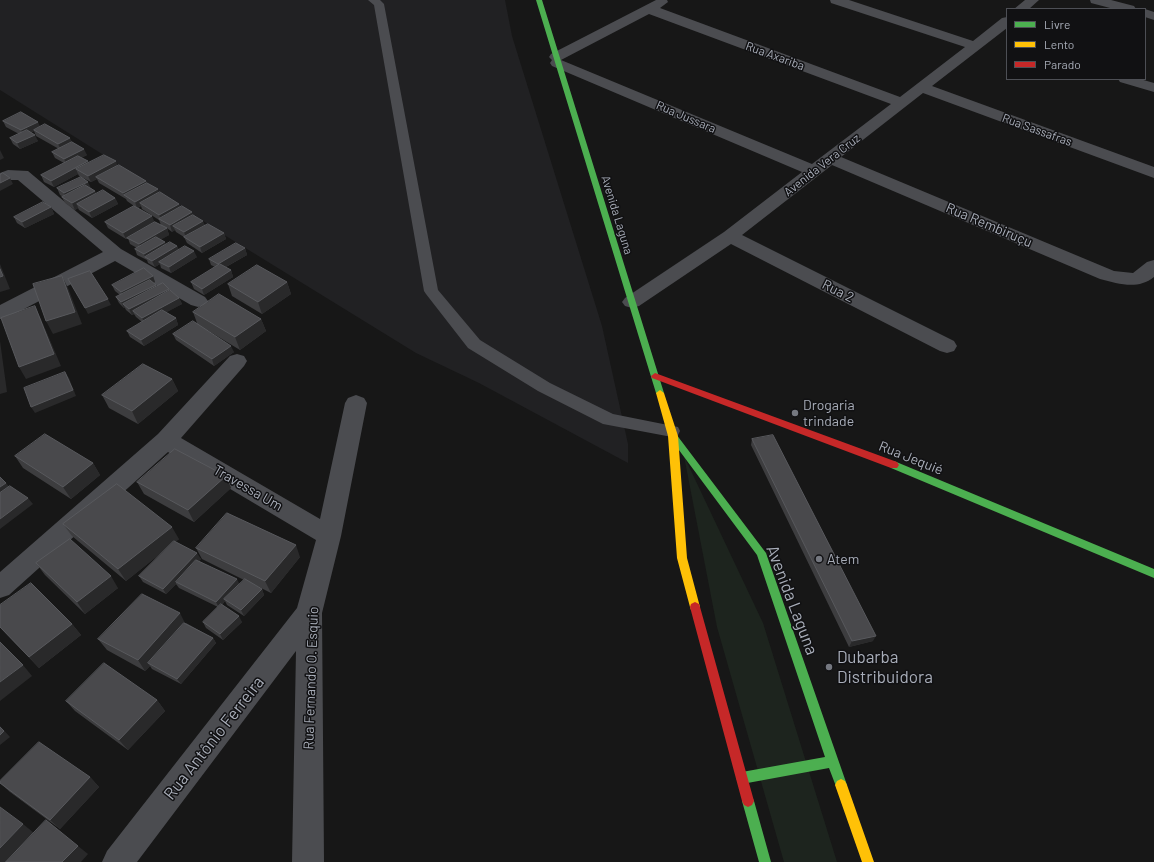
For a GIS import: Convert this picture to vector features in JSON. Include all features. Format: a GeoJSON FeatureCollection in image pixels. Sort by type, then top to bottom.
{"type":"FeatureCollection","features":[{"type":"Feature","properties":{"kind":"main road","name":"Avenida Laguna"},"geometry":{"type":"LineString","coordinates":[[539,0],[556,60],[672,433],[682,558],[765,862]]}},
{"type":"Feature","properties":{"kind":"main road","name":"Rua Jequié"},"geometry":{"type":"LineString","coordinates":[[655,376],[903,468],[1154,574]]}},
{"type":"Feature","properties":{"kind":"main road","name":"Avenida Laguna"},"geometry":{"type":"LineString","coordinates":[[672,433],[761,553],[868,862]]}},
{"type":"Feature","properties":{"kind":"main road"},"geometry":{"type":"LineString","coordinates":[[742,778],[833,761]]}},
{"type":"Feature","properties":{"kind":"street"},"geometry":{"type":"LineString","coordinates":[[556,60],[667,0]]}},
{"type":"Feature","properties":{"kind":"street"},"geometry":{"type":"LineString","coordinates":[[836,0],[987,41]]}},
{"type":"Feature","properties":{"kind":"street"},"geometry":{"type":"LineString","coordinates":[[1023,8],[1033,0]]}},
{"type":"Feature","properties":{"kind":"street"},"geometry":{"type":"LineString","coordinates":[[1096,0],[1124,8]]}},
{"type":"Feature","properties":{"kind":"street","name":"Rua Axariba"},"geometry":{"type":"LineString","coordinates":[[650,9],[901,102]]}},
{"type":"Feature","properties":{"kind":"street","name":"Avenida Vera Cruz"},"geometry":{"type":"LineString","coordinates":[[632,302],[730,236],[920,87],[987,41],[1006,22]]}},
{"type":"Feature","properties":{"kind":"street","name":"Rua Jussara"},"geometry":{"type":"LineString","coordinates":[[556,60],[814,171]]}},
{"type":"Feature","properties":{"kind":"street"},"geometry":{"type":"LineString","coordinates":[[1128,80],[1154,88]]}},
{"type":"Feature","properties":{"kind":"street","name":"Rua Sassafras"},"geometry":{"type":"LineString","coordinates":[[920,87],[1154,173]]}},
{"type":"Feature","properties":{"kind":"street","name":"Rua Rembiruçu"},"geometry":{"type":"LineString","coordinates":[[831,158],[1107,275],[1124,280],[1136,280],[1151,270]]}},
{"type":"Feature","properties":{"kind":"street"},"geometry":{"type":"LineString","coordinates":[[0,179],[8,175],[22,175],[115,253],[198,301]]}},
{"type":"Feature","properties":{"kind":"street","name":"Rua 2"},"geometry":{"type":"LineString","coordinates":[[730,236],[947,346]]}},
{"type":"Feature","properties":{"kind":"street"},"geometry":{"type":"LineString","coordinates":[[0,313],[115,253]]}},
{"type":"Feature","properties":{"kind":"street"},"geometry":{"type":"LineString","coordinates":[[0,587],[166,440],[237,361]]}},
{"type":"Feature","properties":{"kind":"street","name":"Rua Fernando O. Esquio"},"geometry":{"type":"LineString","coordinates":[[308,862],[310,613],[329,536],[356,403]]}},
{"type":"Feature","properties":{"kind":"street","name":"Travessa Um"},"geometry":{"type":"LineString","coordinates":[[166,440],[329,536]]}},
{"type":"Feature","properties":{"kind":"street","name":"Rua Antônio Ferreira"},"geometry":{"type":"LineString","coordinates":[[118,862],[310,613]]}},
{"type":"Feature","properties":{"kind":"lane"},"geometry":{"type":"LineString","coordinates":[[373,0],[379,4],[431,291],[474,344],[544,387],[609,420],[672,433]]}},
{"type":"Feature","properties":{"kind":"shaded area"},"geometry":{"type":"Polygon","coordinates":[[[0,0],[505,0],[512,36],[602,326],[628,444],[628,463],[479,383],[416,353],[221,233],[110,159],[0,90],[0,0]]]}},
{"type":"Feature","properties":{"kind":"shaded area"},"geometry":{"type":"Polygon","coordinates":[[[684,456],[763,623],[837,862],[784,862],[717,627],[684,456]]]}},
{"type":"Feature","properties":{"kind":"building"},"geometry":{"type":"Polygon","coordinates":[[[21,112],[38,122],[21,130],[3,121],[21,112]]]}},
{"type":"Feature","properties":{"kind":"building"},"geometry":{"type":"Polygon","coordinates":[[[45,124],[70,138],[58,144],[34,130],[45,124]]]}},
{"type":"Feature","properties":{"kind":"building"},"geometry":{"type":"Polygon","coordinates":[[[27,130],[35,135],[17,143],[10,138],[27,130]]]}},
{"type":"Feature","properties":{"kind":"building"},"geometry":{"type":"Polygon","coordinates":[[[72,142],[84,149],[64,159],[52,152],[72,142]]]}},
{"type":"Feature","properties":{"kind":"building"},"geometry":{"type":"Polygon","coordinates":[[[104,155],[116,161],[88,176],[76,169],[104,155]]]}},
{"type":"Feature","properties":{"kind":"building"},"geometry":{"type":"Polygon","coordinates":[[[78,156],[88,161],[51,181],[41,175],[78,156]]]}},
{"type":"Feature","properties":{"kind":"building"},"geometry":{"type":"Polygon","coordinates":[[[119,165],[146,181],[123,193],[96,177],[119,165]]]}},
{"type":"Feature","properties":{"kind":"building"},"geometry":{"type":"Polygon","coordinates":[[[3,173],[10,178],[0,183],[0,175],[3,173]]]}},
{"type":"Feature","properties":{"kind":"building"},"geometry":{"type":"Polygon","coordinates":[[[81,177],[88,182],[64,193],[57,188],[81,177]]]}},
{"type":"Feature","properties":{"kind":"building"},"geometry":{"type":"Polygon","coordinates":[[[147,183],[158,189],[135,202],[124,195],[147,183]]]}},
{"type":"Feature","properties":{"kind":"building"},"geometry":{"type":"Polygon","coordinates":[[[85,185],[95,191],[72,203],[62,197],[85,185]]]}},
{"type":"Feature","properties":{"kind":"building"},"geometry":{"type":"Polygon","coordinates":[[[103,190],[115,198],[89,212],[77,204],[103,190]]]}},
{"type":"Feature","properties":{"kind":"building"},"geometry":{"type":"Polygon","coordinates":[[[160,192],[179,204],[159,215],[140,203],[160,192]]]}},
{"type":"Feature","properties":{"kind":"building"},"geometry":{"type":"Polygon","coordinates":[[[43,202],[51,207],[22,222],[14,217],[43,202]]]}},
{"type":"Feature","properties":{"kind":"building"},"geometry":{"type":"Polygon","coordinates":[[[134,206],[152,216],[123,233],[105,222],[134,206]]]}},
{"type":"Feature","properties":{"kind":"building"},"geometry":{"type":"Polygon","coordinates":[[[182,206],[192,212],[170,225],[159,219],[182,206]]]}},
{"type":"Feature","properties":{"kind":"building"},"geometry":{"type":"Polygon","coordinates":[[[193,215],[203,221],[184,232],[173,226],[193,215]]]}},
{"type":"Feature","properties":{"kind":"building"},"geometry":{"type":"Polygon","coordinates":[[[155,222],[167,228],[139,244],[127,238],[155,222]]]}},
{"type":"Feature","properties":{"kind":"building"},"geometry":{"type":"Polygon","coordinates":[[[208,224],[224,233],[200,247],[184,237],[208,224]]]}},
{"type":"Feature","properties":{"kind":"building"},"geometry":{"type":"Polygon","coordinates":[[[156,237],[165,242],[144,254],[135,249],[156,237]]]}},
{"type":"Feature","properties":{"kind":"building"},"geometry":{"type":"Polygon","coordinates":[[[170,242],[177,246],[152,261],[145,257],[170,242]]]}},
{"type":"Feature","properties":{"kind":"building"},"geometry":{"type":"Polygon","coordinates":[[[236,243],[245,248],[218,264],[209,259],[236,243]]]}},
{"type":"Feature","properties":{"kind":"building"},"geometry":{"type":"Polygon","coordinates":[[[185,246],[194,251],[169,267],[159,262],[185,246]]]}},
{"type":"Feature","properties":{"kind":"building"},"geometry":{"type":"Polygon","coordinates":[[[220,264],[231,270],[202,289],[191,282],[220,264]]]}},
{"type":"Feature","properties":{"kind":"building"},"geometry":{"type":"Polygon","coordinates":[[[257,265],[287,282],[258,302],[228,284],[257,265]]]}},
{"type":"Feature","properties":{"kind":"building"},"geometry":{"type":"Polygon","coordinates":[[[144,268],[153,276],[121,292],[112,285],[144,268]]]}},
{"type":"Feature","properties":{"kind":"building"},"geometry":{"type":"Polygon","coordinates":[[[0,269],[3,276],[0,277],[0,269]]]}},
{"type":"Feature","properties":{"kind":"building"},"geometry":{"type":"Polygon","coordinates":[[[90,271],[108,299],[85,308],[68,279],[90,271]]]}},
{"type":"Feature","properties":{"kind":"building"},"geometry":{"type":"Polygon","coordinates":[[[62,276],[75,312],[46,321],[33,284],[62,276]]]}},
{"type":"Feature","properties":{"kind":"building"},"geometry":{"type":"Polygon","coordinates":[[[150,280],[156,285],[121,302],[116,297],[150,280]]]}},
{"type":"Feature","properties":{"kind":"building"},"geometry":{"type":"Polygon","coordinates":[[[163,283],[169,289],[129,309],[123,304],[163,283]]]}},
{"type":"Feature","properties":{"kind":"building"},"geometry":{"type":"Polygon","coordinates":[[[170,290],[179,298],[142,318],[133,311],[170,290]]]}},
{"type":"Feature","properties":{"kind":"building"},"geometry":{"type":"Polygon","coordinates":[[[219,294],[261,319],[235,337],[193,312],[219,294]]]}},
{"type":"Feature","properties":{"kind":"building"},"geometry":{"type":"Polygon","coordinates":[[[35,306],[54,354],[19,367],[1,318],[35,306]]]}},
{"type":"Feature","properties":{"kind":"building"},"geometry":{"type":"Polygon","coordinates":[[[162,310],[176,318],[141,340],[127,331],[162,310]]]}},
{"type":"Feature","properties":{"kind":"building"},"geometry":{"type":"Polygon","coordinates":[[[193,321],[231,346],[212,359],[173,334],[193,321]]]}},
{"type":"Feature","properties":{"kind":"building"},"geometry":{"type":"Polygon","coordinates":[[[143,364],[172,379],[132,411],[102,395],[143,364]]]}},
{"type":"Feature","properties":{"kind":"building"},"geometry":{"type":"Polygon","coordinates":[[[65,372],[73,390],[31,407],[24,388],[65,372]]]}},
{"type":"Feature","properties":{"kind":"building"},"geometry":{"type":"Polygon","coordinates":[[[45,434],[93,463],[63,487],[15,456],[45,434]]]}},
{"type":"Feature","properties":{"kind":"building","name":"Atem"},"geometry":{"type":"Polygon","coordinates":[[[773,435],[876,636],[852,641],[752,439],[773,435]]]}},
{"type":"Feature","properties":{"kind":"building"},"geometry":{"type":"Polygon","coordinates":[[[175,449],[226,476],[188,510],[137,482],[175,449]]]}},
{"type":"Feature","properties":{"kind":"building"},"geometry":{"type":"Polygon","coordinates":[[[0,477],[6,483],[0,487],[0,477]]]}},
{"type":"Feature","properties":{"kind":"building"},"geometry":{"type":"Polygon","coordinates":[[[117,484],[172,527],[118,569],[63,524],[117,484]]]}},
{"type":"Feature","properties":{"kind":"building"},"geometry":{"type":"Polygon","coordinates":[[[10,486],[28,498],[0,519],[0,493],[10,486]]]}},
{"type":"Feature","properties":{"kind":"building"},"geometry":{"type":"Polygon","coordinates":[[[227,513],[296,545],[265,581],[196,548],[227,513]]]}},
{"type":"Feature","properties":{"kind":"building"},"geometry":{"type":"Polygon","coordinates":[[[70,539],[111,576],[77,602],[36,563],[70,539]]]}},
{"type":"Feature","properties":{"kind":"building"},"geometry":{"type":"Polygon","coordinates":[[[174,541],[197,553],[163,589],[139,576],[174,541]]]}},
{"type":"Feature","properties":{"kind":"building"},"geometry":{"type":"Polygon","coordinates":[[[196,560],[237,579],[216,602],[176,582],[196,560]]]}},
{"type":"Feature","properties":{"kind":"building"},"geometry":{"type":"Polygon","coordinates":[[[245,579],[262,589],[241,610],[224,599],[245,579]]]}},
{"type":"Feature","properties":{"kind":"building"},"geometry":{"type":"Polygon","coordinates":[[[31,583],[72,624],[29,657],[0,627],[0,605],[31,583]]]}},
{"type":"Feature","properties":{"kind":"building"},"geometry":{"type":"Polygon","coordinates":[[[142,594],[180,613],[138,660],[98,639],[142,594]]]}},
{"type":"Feature","properties":{"kind":"building"},"geometry":{"type":"Polygon","coordinates":[[[221,604],[239,616],[220,634],[203,622],[221,604]]]}},
{"type":"Feature","properties":{"kind":"building"},"geometry":{"type":"Polygon","coordinates":[[[184,623],[213,638],[177,679],[148,663],[184,623]]]}},
{"type":"Feature","properties":{"kind":"building"},"geometry":{"type":"Polygon","coordinates":[[[0,642],[23,665],[0,682],[0,642]]]}},
{"type":"Feature","properties":{"kind":"building"},"geometry":{"type":"Polygon","coordinates":[[[104,663],[157,700],[119,740],[66,701],[104,663]]]}},
{"type":"Feature","properties":{"kind":"building"},"geometry":{"type":"Polygon","coordinates":[[[0,727],[4,731],[0,735],[0,727]]]}},
{"type":"Feature","properties":{"kind":"building"},"geometry":{"type":"Polygon","coordinates":[[[39,742],[90,777],[50,820],[0,783],[0,781],[39,742]]]}},
{"type":"Feature","properties":{"kind":"building"},"geometry":{"type":"Polygon","coordinates":[[[0,807],[23,824],[0,848],[0,807]]]}},
{"type":"Feature","properties":{"kind":"building"},"geometry":{"type":"Polygon","coordinates":[[[46,820],[78,846],[62,862],[6,862],[46,820]]]}},
{"type":"Feature","properties":{"kind":"traffic: fast"},"geometry":{"type":"LineString","coordinates":[[539,0],[660,393]]}},
{"type":"Feature","properties":{"kind":"traffic: fast"},"geometry":{"type":"LineString","coordinates":[[673,436],[761,553],[841,785]]}},
{"type":"Feature","properties":{"kind":"traffic: fast"},"geometry":{"type":"LineString","coordinates":[[894,465],[1154,574]]}},
{"type":"Feature","properties":{"kind":"traffic: fast"},"geometry":{"type":"LineString","coordinates":[[742,778],[833,761]]}},
{"type":"Feature","properties":{"kind":"traffic: fast"},"geometry":{"type":"LineString","coordinates":[[748,801],[765,862]]}},
{"type":"Feature","properties":{"kind":"traffic: slow"},"geometry":{"type":"LineString","coordinates":[[660,393],[673,436],[682,558],[695,607]]}},
{"type":"Feature","properties":{"kind":"traffic: slow"},"geometry":{"type":"LineString","coordinates":[[841,785],[868,862]]}},
{"type":"Feature","properties":{"kind":"traffic: jam"},"geometry":{"type":"LineString","coordinates":[[655,376],[894,465]]}},
{"type":"Feature","properties":{"kind":"traffic: jam"},"geometry":{"type":"LineString","coordinates":[[695,607],[748,801]]}},
{"type":"Feature","properties":{"kind":"place","name":"Drogaria trindade"},"geometry":{"type":"Point","coordinates":[795,413]}},
{"type":"Feature","properties":{"kind":"place","name":"Atem"},"geometry":{"type":"Point","coordinates":[819,559]}},
{"type":"Feature","properties":{"kind":"place","name":"Dubarba Distribuidora"},"geometry":{"type":"Point","coordinates":[829,667]}}]}
